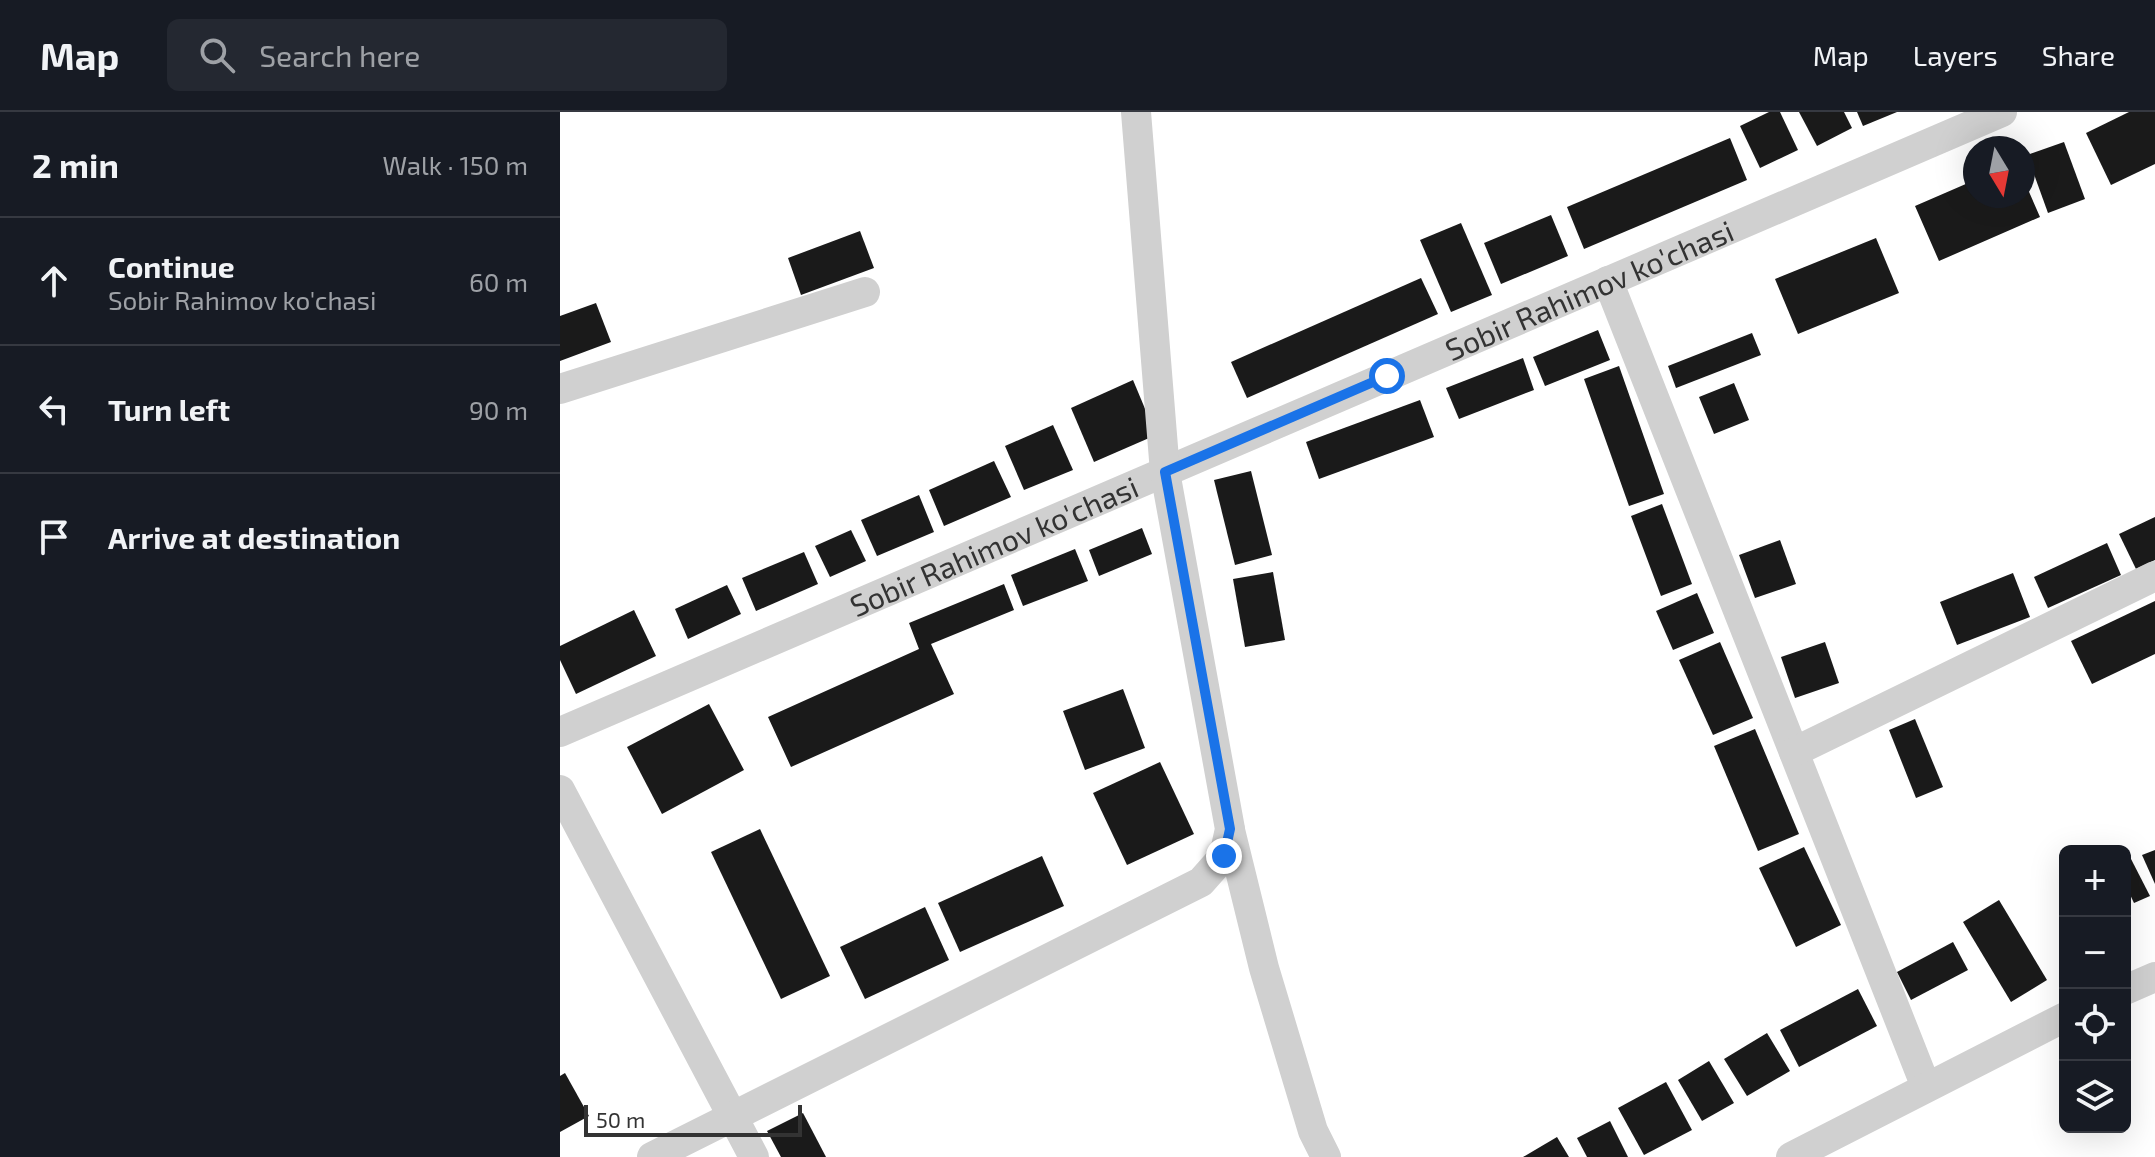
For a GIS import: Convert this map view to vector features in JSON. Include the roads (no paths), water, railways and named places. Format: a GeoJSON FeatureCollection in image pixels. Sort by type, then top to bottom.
{"type":"FeatureCollection","features":[{"type":"Feature","properties":{"kind":"street"},"geometry":{"type":"LineString","coordinates":[[1136,112],[1165,472],[1230,829],[1264,968],[1313,1131],[1326,1157]]}},
{"type":"Feature","properties":{"kind":"street","name":"Sobir Rahimov ko'chasi"},"geometry":{"type":"LineString","coordinates":[[560,732],[2002,112]]}},
{"type":"Feature","properties":{"kind":"street"},"geometry":{"type":"LineString","coordinates":[[1608,281],[1926,1087]]}},
{"type":"Feature","properties":{"kind":"street"},"geometry":{"type":"LineString","coordinates":[[560,389],[865,292]]}},
{"type":"Feature","properties":{"kind":"street"},"geometry":{"type":"LineString","coordinates":[[1794,752],[2155,576]]}},
{"type":"Feature","properties":{"kind":"street"},"geometry":{"type":"LineString","coordinates":[[560,790],[754,1157]]}},
{"type":"Feature","properties":{"kind":"street"},"geometry":{"type":"LineString","coordinates":[[652,1157],[1201,882],[1224,856],[1230,829]]}},
{"type":"Feature","properties":{"kind":"street"},"geometry":{"type":"LineString","coordinates":[[2127,989],[2155,977]]}},
{"type":"Feature","properties":{"kind":"street"},"geometry":{"type":"LineString","coordinates":[[1791,1157],[2059,1020]]}}]}
